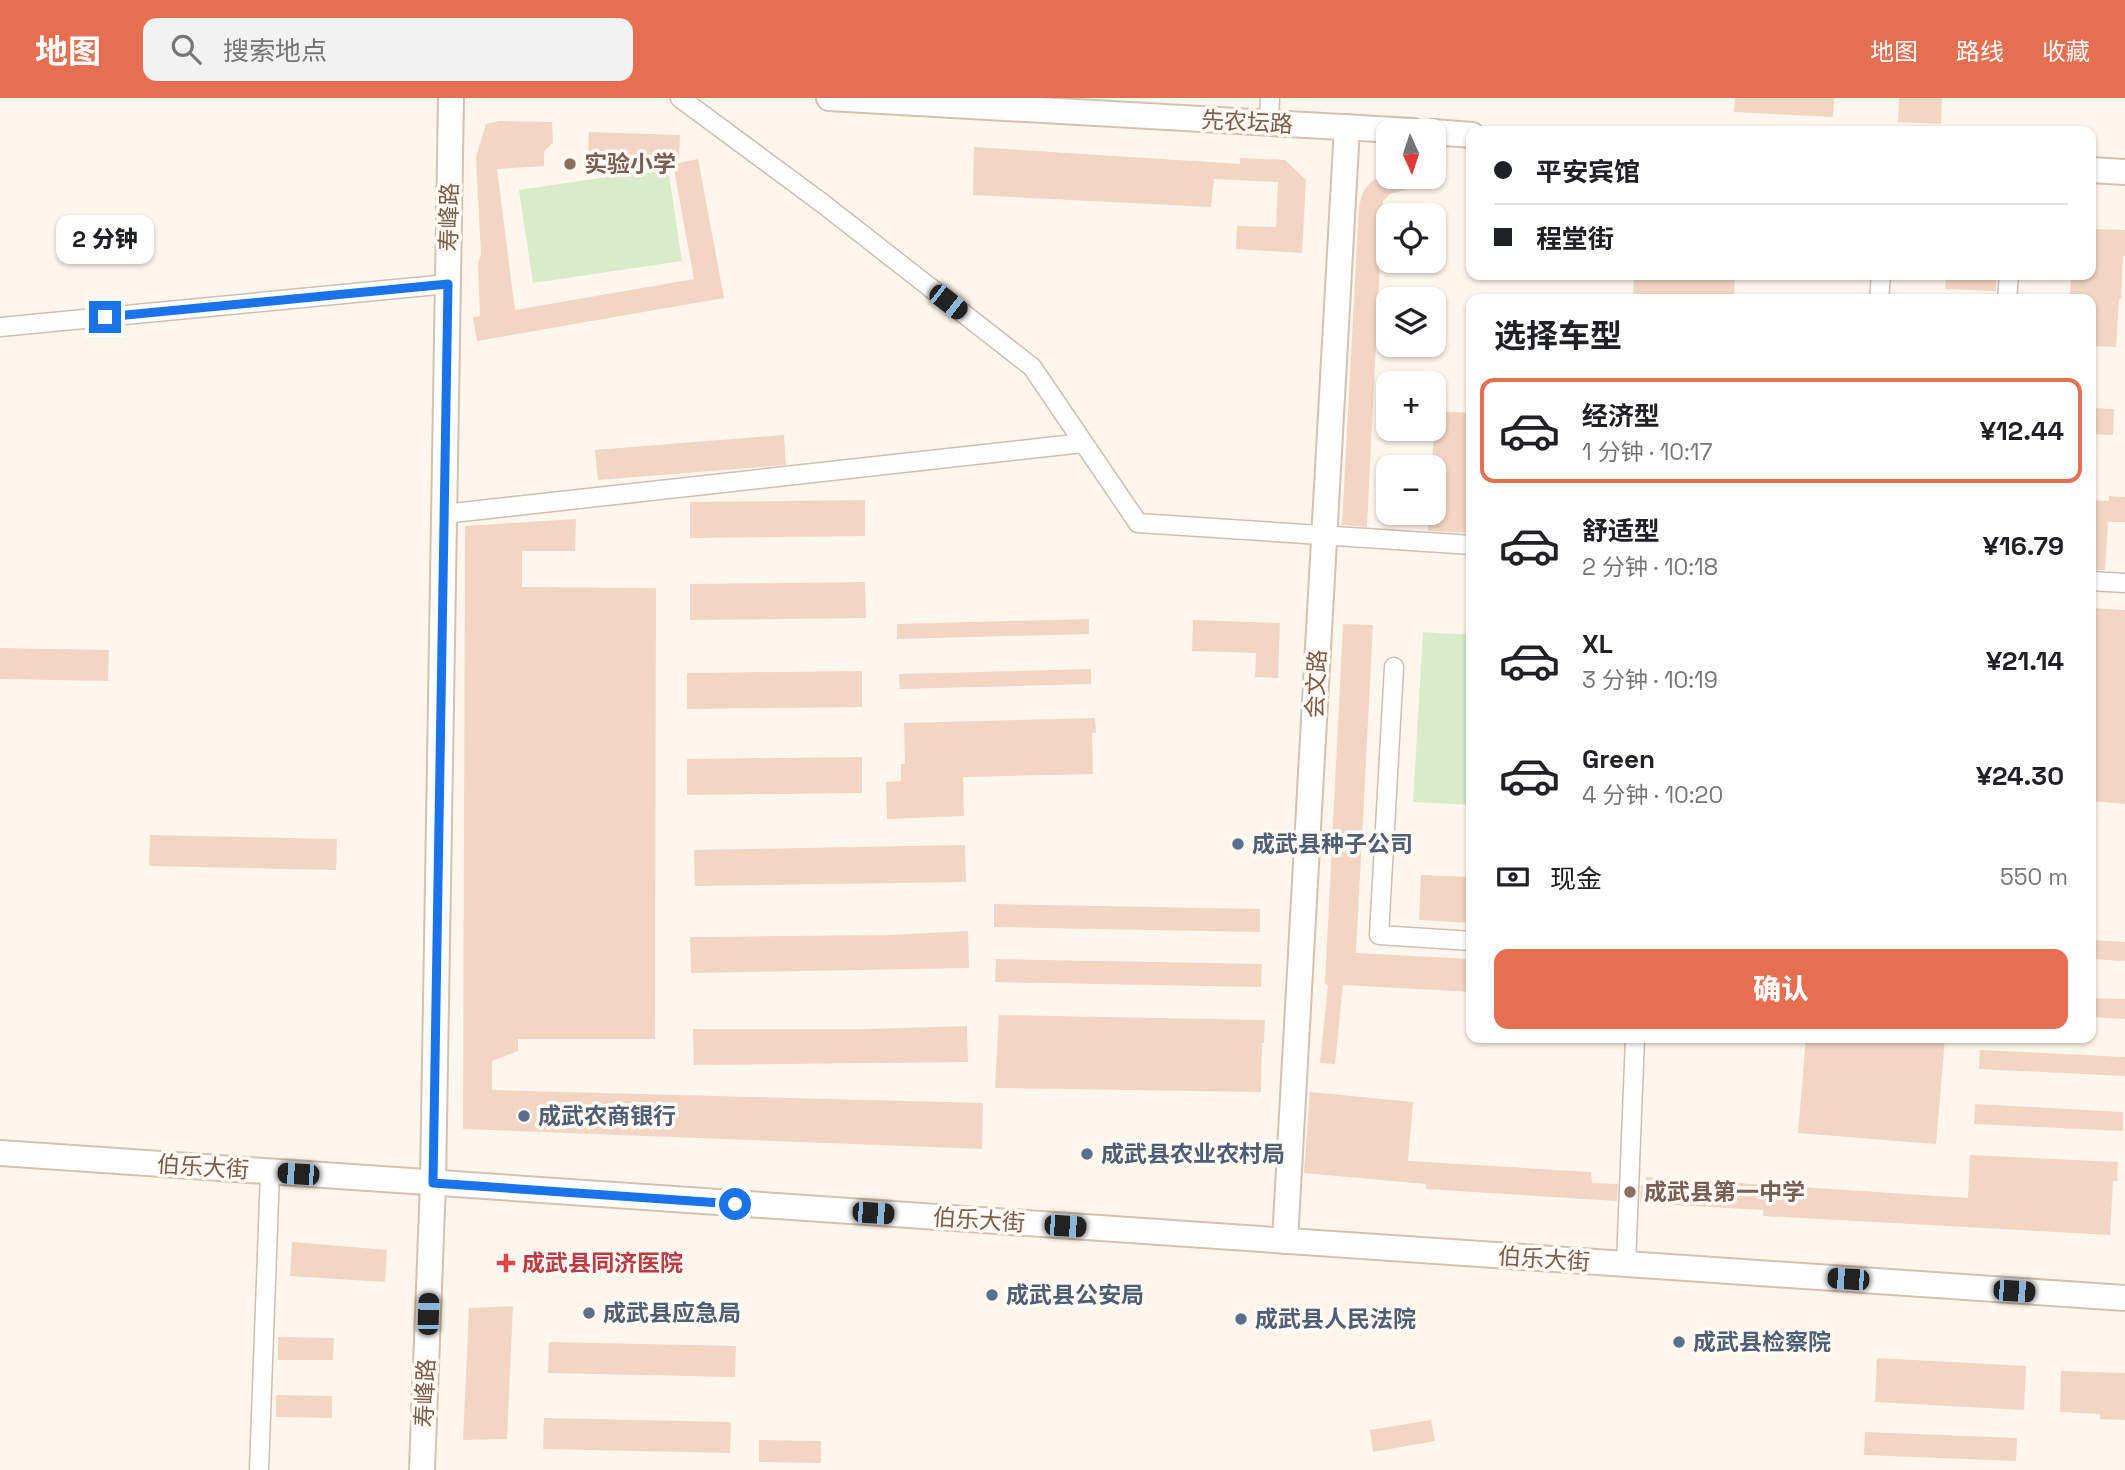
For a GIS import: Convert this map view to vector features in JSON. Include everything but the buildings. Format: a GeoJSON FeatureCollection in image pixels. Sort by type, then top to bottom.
{"type":"FeatureCollection","features":[{"type":"Feature","properties":{"kind":"street","name":"寿峰路"},"geometry":{"type":"LineString","coordinates":[[422,1470],[433,1183],[451,98]]}},
{"type":"Feature","properties":{"kind":"street"},"geometry":{"type":"LineString","coordinates":[[680,98],[822,203],[1032,367],[1138,523],[1466,545]]}},
{"type":"Feature","properties":{"kind":"street","name":"先农坛路"},"geometry":{"type":"LineString","coordinates":[[829,98],[1162,107],[1269,123],[1376,129]]}},
{"type":"Feature","properties":{"kind":"street"},"geometry":{"type":"LineString","coordinates":[[1269,123],[1270,98]]}},
{"type":"Feature","properties":{"kind":"street","name":"会文路"},"geometry":{"type":"LineString","coordinates":[[1285,1241],[1347,127]]}},
{"type":"Feature","properties":{"kind":"street"},"geometry":{"type":"LineString","coordinates":[[1446,133],[1466,135]]}},
{"type":"Feature","properties":{"kind":"street"},"geometry":{"type":"LineString","coordinates":[[2096,170],[2125,172]]}},
{"type":"Feature","properties":{"kind":"street"},"geometry":{"type":"LineString","coordinates":[[0,327],[448,284]]}},
{"type":"Feature","properties":{"kind":"street"},"geometry":{"type":"LineString","coordinates":[[444,514],[1083,443]]}},
{"type":"Feature","properties":{"kind":"street"},"geometry":{"type":"LineString","coordinates":[[2096,581],[2125,583]]}},
{"type":"Feature","properties":{"kind":"street"},"geometry":{"type":"LineString","coordinates":[[1394,667],[1379,935],[1466,940]]}},
{"type":"Feature","properties":{"kind":"street"},"geometry":{"type":"LineString","coordinates":[[1626,1264],[1635,1043]]}},
{"type":"Feature","properties":{"kind":"street","name":"伯乐大街"},"geometry":{"type":"LineString","coordinates":[[0,1153],[2125,1298]]}},
{"type":"Feature","properties":{"kind":"street"},"geometry":{"type":"LineString","coordinates":[[258,1470],[271,1172]]}},
{"type":"Feature","properties":{"kind":"green space"},"geometry":{"type":"Polygon","coordinates":[[[668,168],[682,261],[533,283],[519,190],[668,168]]]}},
{"type":"Feature","properties":{"kind":"green space"},"geometry":{"type":"Polygon","coordinates":[[[1423,632],[1466,635],[1466,805],[1413,802],[1423,632]]]}},
{"type":"Feature","properties":{"kind":"place","name":"实验小学"},"geometry":{"type":"Point","coordinates":[570,164]}},
{"type":"Feature","properties":{"kind":"place","name":"成武县种子公司"},"geometry":{"type":"Point","coordinates":[1238,844]}},
{"type":"Feature","properties":{"kind":"place","name":"成武农商银行"},"geometry":{"type":"Point","coordinates":[524,1116]}},
{"type":"Feature","properties":{"kind":"place","name":"成武县农业农村局"},"geometry":{"type":"Point","coordinates":[1087,1154]}},
{"type":"Feature","properties":{"kind":"place","name":"成武县第一中学"},"geometry":{"type":"Point","coordinates":[1630,1192]}},
{"type":"Feature","properties":{"kind":"place","name":"成武县同济医院"},"geometry":{"type":"Point","coordinates":[506,1263]}},
{"type":"Feature","properties":{"kind":"place","name":"成武县公安局"},"geometry":{"type":"Point","coordinates":[992,1295]}},
{"type":"Feature","properties":{"kind":"place","name":"成武县应急局"},"geometry":{"type":"Point","coordinates":[589,1313]}},
{"type":"Feature","properties":{"kind":"place","name":"成武县人民法院"},"geometry":{"type":"Point","coordinates":[1241,1319]}},
{"type":"Feature","properties":{"kind":"place","name":"成武县检察院"},"geometry":{"type":"Point","coordinates":[1679,1342]}},
{"type":"Feature","properties":{"kind":"route"},"geometry":{"type":"LineString","coordinates":[[105,317],[448,284],[433,1183],[735,1204]]}}]}
